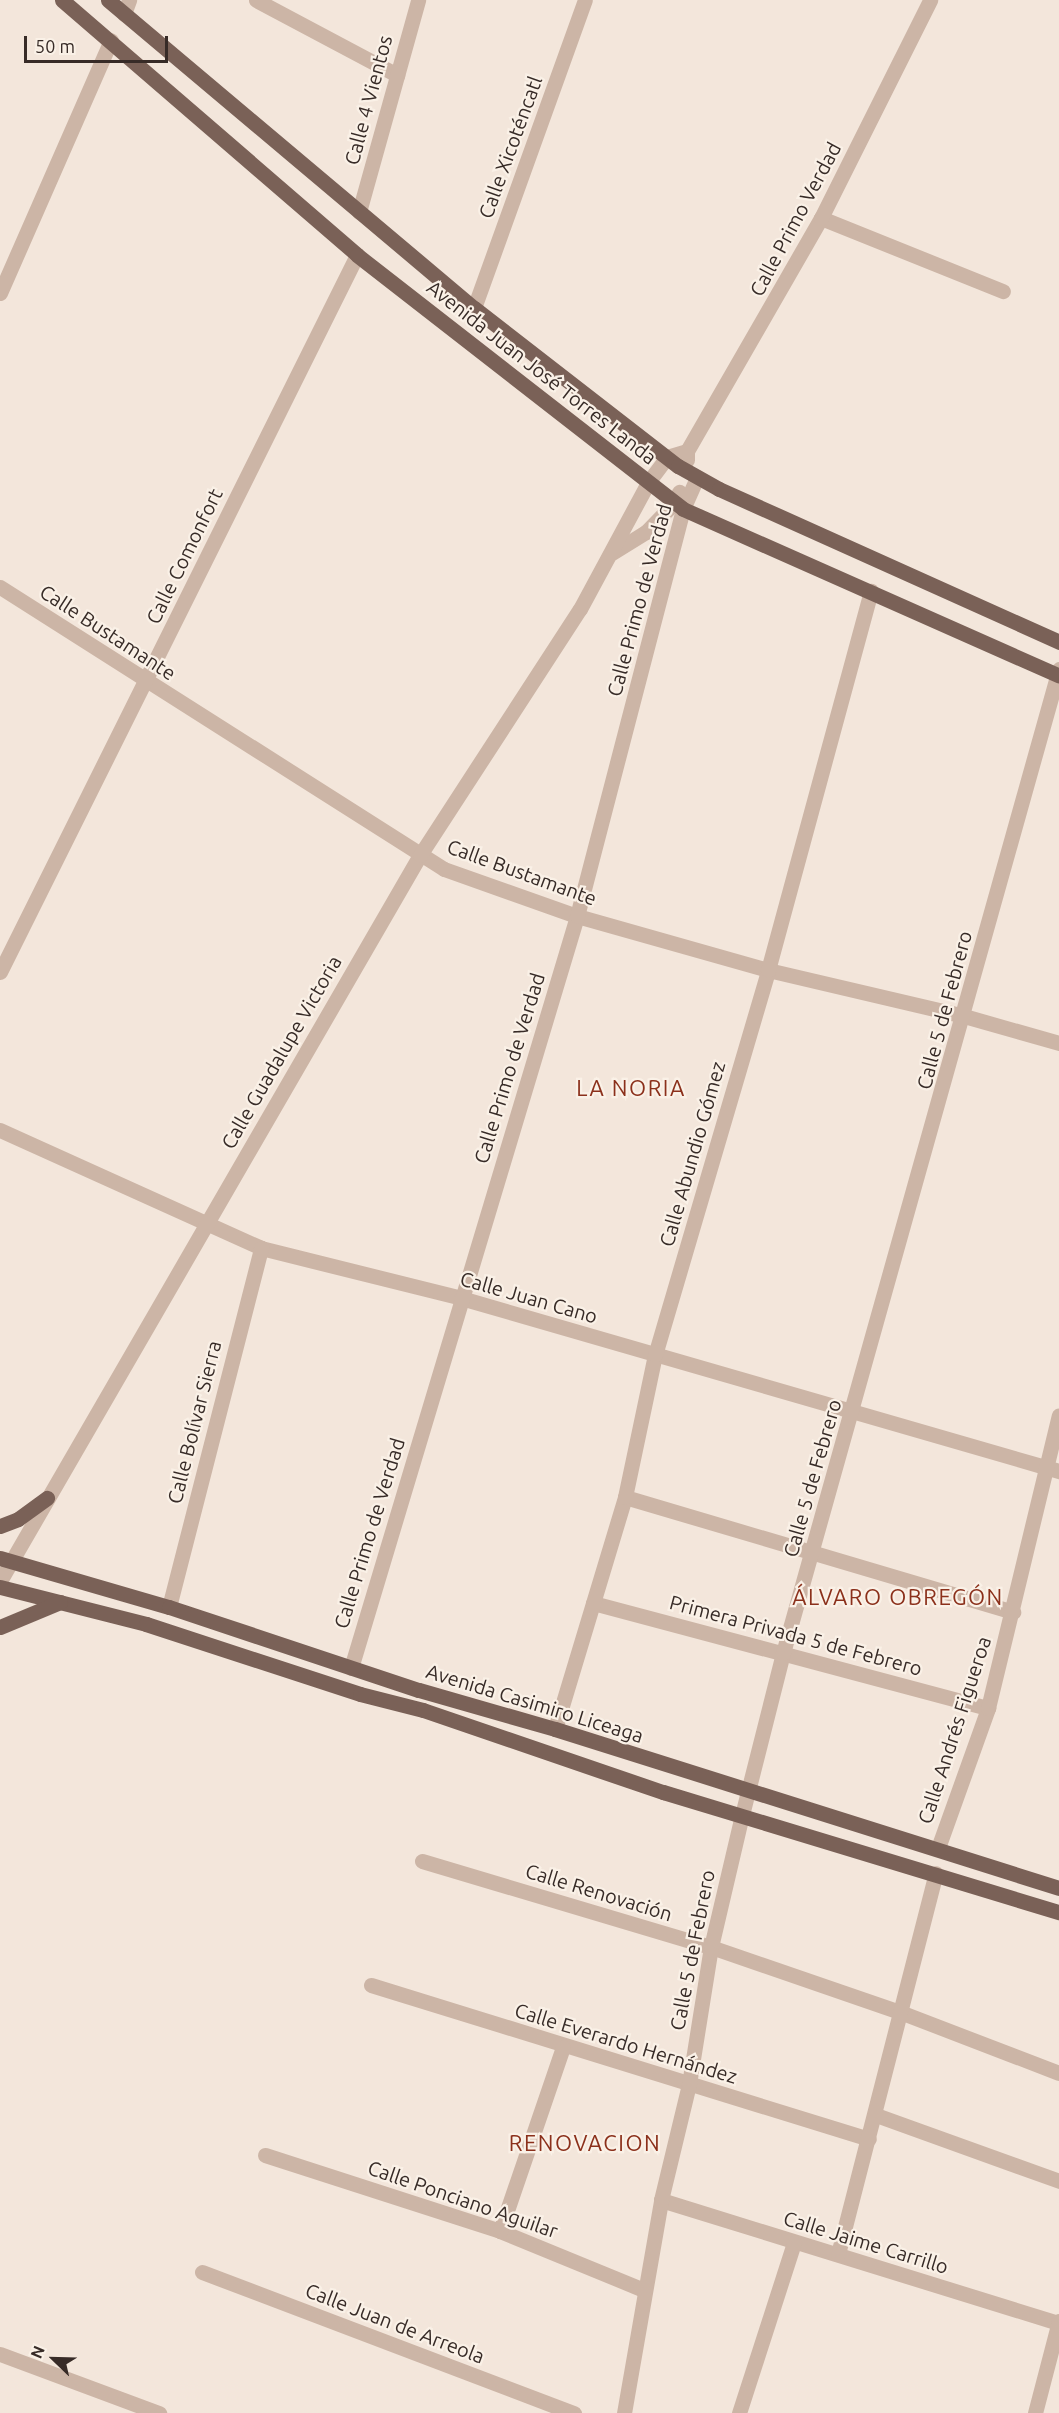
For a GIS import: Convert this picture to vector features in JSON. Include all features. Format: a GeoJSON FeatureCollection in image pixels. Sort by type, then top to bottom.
{"type":"FeatureCollection","features":[{"type":"Feature","properties":{"kind":"main road","name":"Avenida Juan José Torres Landa"},"geometry":{"type":"LineString","coordinates":[[62,0],[357,255],[679,505],[1058,673]]}},
{"type":"Feature","properties":{"kind":"main road","name":"Avenida Juan José Torres Landa"},"geometry":{"type":"LineString","coordinates":[[108,0],[127,7],[360,212],[474,308],[692,474],[1059,642]]}},
{"type":"Feature","properties":{"kind":"main road"},"geometry":{"type":"LineString","coordinates":[[0,1527],[18,1520],[47,1498]]}},
{"type":"Feature","properties":{"kind":"main road","name":"Avenida Casimiro Liceaga"},"geometry":{"type":"LineString","coordinates":[[6,1560],[169,1607],[351,1668],[938,1848],[1059,1888]]}},
{"type":"Feature","properties":{"kind":"main road","name":"Avenida Casimiro Liceaga"},"geometry":{"type":"LineString","coordinates":[[0,1587],[146,1624],[360,1694],[423,1710],[742,1815],[1059,1912]]}},
{"type":"Feature","properties":{"kind":"main road"},"geometry":{"type":"LineString","coordinates":[[0,1627],[60,1602]]}},
{"type":"Feature","properties":{"kind":"street"},"geometry":{"type":"LineString","coordinates":[[256,0],[398,75]]}},
{"type":"Feature","properties":{"kind":"street","name":"Calle 4 Vientos"},"geometry":{"type":"LineString","coordinates":[[360,212],[418,0]]}},
{"type":"Feature","properties":{"kind":"street","name":"Calle Xicoténcatl"},"geometry":{"type":"LineString","coordinates":[[474,308],[585,0]]}},
{"type":"Feature","properties":{"kind":"street","name":"Calle Primo Verdad"},"geometry":{"type":"LineString","coordinates":[[687,451],[821,218],[930,0]]}},
{"type":"Feature","properties":{"kind":"street"},"geometry":{"type":"LineString","coordinates":[[0,293],[111,40]]}},
{"type":"Feature","properties":{"kind":"street"},"geometry":{"type":"LineString","coordinates":[[821,218],[1003,291]]}},
{"type":"Feature","properties":{"kind":"street","name":"Calle Comonfort"},"geometry":{"type":"LineString","coordinates":[[0,972],[357,255]]}},
{"type":"Feature","properties":{"kind":"street"},"geometry":{"type":"LineString","coordinates":[[611,553],[646,532],[679,505],[692,474],[687,451],[667,457]]}},
{"type":"Feature","properties":{"kind":"street","name":"Calle Guadalupe Victoria"},"geometry":{"type":"LineString","coordinates":[[0,1581],[6,1560],[47,1498],[420,855],[580,609],[650,481],[667,457]]}},
{"type":"Feature","properties":{"kind":"street","name":"Calle Primo de Verdad"},"geometry":{"type":"LineString","coordinates":[[351,1668],[577,916],[679,505]]}},
{"type":"Feature","properties":{"kind":"street","name":"Calle Bustamante"},"geometry":{"type":"LineString","coordinates":[[0,587],[444,869],[577,916],[768,970],[964,1016],[1059,1043]]}},
{"type":"Feature","properties":{"kind":"street","name":"Calle Abundio Gómez"},"geometry":{"type":"LineString","coordinates":[[555,1729],[624,1497],[655,1355],[768,970],[871,591]]}},
{"type":"Feature","properties":{"kind":"street","name":"Calle 5 de Febrero"},"geometry":{"type":"LineString","coordinates":[[624,2413],[661,2200],[689,2084],[711,1947],[742,1815],[750,1791],[783,1653],[964,1016],[1058,673]]}},
{"type":"Feature","properties":{"kind":"street","name":"Calle Juan Cano"},"geometry":{"type":"LineString","coordinates":[[0,1130],[261,1248],[461,1298],[852,1414],[1059,1471]]}},
{"type":"Feature","properties":{"kind":"street","name":"Calle Bolívar Sierra"},"geometry":{"type":"LineString","coordinates":[[169,1607],[261,1248]]}},
{"type":"Feature","properties":{"kind":"street","name":"Calle Andrés Figueroa"},"geometry":{"type":"LineString","coordinates":[[938,1848],[988,1708],[1013,1612],[1043,1467],[1059,1415]]}},
{"type":"Feature","properties":{"kind":"street"},"geometry":{"type":"LineString","coordinates":[[624,1497],[1013,1612]]}},
{"type":"Feature","properties":{"kind":"street","name":"Primera Privada 5 de Febrero"},"geometry":{"type":"LineString","coordinates":[[593,1603],[988,1708]]}},
{"type":"Feature","properties":{"kind":"street","name":"Calle Renovación"},"geometry":{"type":"LineString","coordinates":[[422,1862],[711,1947],[900,2012],[1059,2073]]}},
{"type":"Feature","properties":{"kind":"street"},"geometry":{"type":"LineString","coordinates":[[838,2254],[876,2115],[936,1873]]}},
{"type":"Feature","properties":{"kind":"street","name":"Calle Everardo Hernández"},"geometry":{"type":"LineString","coordinates":[[371,1985],[563,2047],[869,2139]]}},
{"type":"Feature","properties":{"kind":"street"},"geometry":{"type":"LineString","coordinates":[[500,2230],[563,2047]]}},
{"type":"Feature","properties":{"kind":"street"},"geometry":{"type":"LineString","coordinates":[[876,2115],[1059,2181]]}},
{"type":"Feature","properties":{"kind":"street","name":"Calle Ponciano Aguilar"},"geometry":{"type":"LineString","coordinates":[[265,2155],[500,2230],[644,2290]]}},
{"type":"Feature","properties":{"kind":"street","name":"Calle Jaime Carrillo"},"geometry":{"type":"LineString","coordinates":[[661,2200],[794,2243],[838,2254],[1059,2323]]}},
{"type":"Feature","properties":{"kind":"street"},"geometry":{"type":"LineString","coordinates":[[739,2413],[794,2243]]}},
{"type":"Feature","properties":{"kind":"street","name":"Calle Juan de Arreola"},"geometry":{"type":"LineString","coordinates":[[201,2272],[574,2413]]}},
{"type":"Feature","properties":{"kind":"street"},"geometry":{"type":"LineString","coordinates":[[1035,2413],[1059,2323]]}},
{"type":"Feature","properties":{"kind":"street"},"geometry":{"type":"LineString","coordinates":[[0,2354],[159,2413]]}},
{"type":"Feature","properties":{"kind":"district","name":"LA NORIA"},"geometry":{"type":"Point","coordinates":[631,1088]}},
{"type":"Feature","properties":{"kind":"district","name":"ÁLVARO OBREGÓN"},"geometry":{"type":"Point","coordinates":[898,1597]}},
{"type":"Feature","properties":{"kind":"district","name":"RENOVACION"},"geometry":{"type":"Point","coordinates":[585,2143]}}]}
